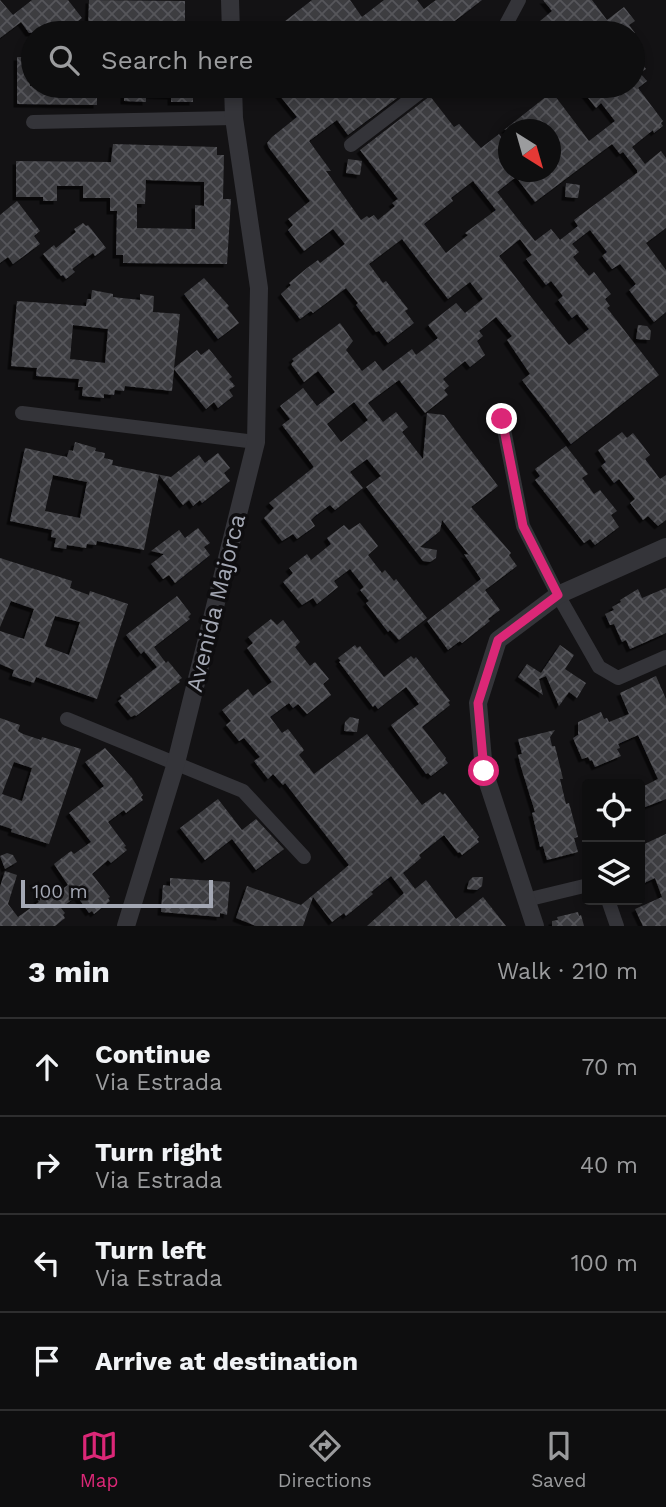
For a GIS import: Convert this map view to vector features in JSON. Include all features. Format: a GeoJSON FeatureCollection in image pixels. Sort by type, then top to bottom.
{"type":"FeatureCollection","features":[{"type":"Feature","properties":{"kind":"street"},"geometry":{"type":"LineString","coordinates":[[230,0],[231,21]]}},
{"type":"Feature","properties":{"kind":"street"},"geometry":{"type":"LineString","coordinates":[[508,21],[519,0]]}},
{"type":"Feature","properties":{"kind":"street","name":"Avenida Majorca"},"geometry":{"type":"LineString","coordinates":[[125,926],[176,763],[256,442],[259,288],[233,98]]}},
{"type":"Feature","properties":{"kind":"street"},"geometry":{"type":"LineString","coordinates":[[351,145],[412,98]]}},
{"type":"Feature","properties":{"kind":"street"},"geometry":{"type":"LineString","coordinates":[[33,122],[234,118]]}},
{"type":"Feature","properties":{"kind":"street"},"geometry":{"type":"LineString","coordinates":[[22,413],[256,442]]}},
{"type":"Feature","properties":{"kind":"street"},"geometry":{"type":"LineString","coordinates":[[502,419],[523,526],[599,667],[618,678],[666,657]]}},
{"type":"Feature","properties":{"kind":"street"},"geometry":{"type":"LineString","coordinates":[[535,926],[484,771],[478,703],[498,640],[558,595],[666,547]]}},
{"type":"Feature","properties":{"kind":"street"},"geometry":{"type":"LineString","coordinates":[[67,719],[243,791],[304,857]]}},
{"type":"Feature","properties":{"kind":"street"},"geometry":{"type":"LineString","coordinates":[[526,900],[582,886]]}},
{"type":"Feature","properties":{"kind":"street"},"geometry":{"type":"LineString","coordinates":[[610,905],[617,926]]}},
{"type":"Feature","properties":{"kind":"building"},"geometry":{"type":"Polygon","coordinates":[[[0,0],[13,15],[32,0],[68,0],[82,18],[78,21],[21,21],[0,38],[0,0]]]}},
{"type":"Feature","properties":{"kind":"building"},"geometry":{"type":"Polygon","coordinates":[[[89,0],[185,1],[185,21],[88,21],[89,0]]]}},
{"type":"Feature","properties":{"kind":"building"},"geometry":{"type":"Polygon","coordinates":[[[312,0],[350,0],[362,17],[384,0],[417,0],[424,9],[436,0],[482,0],[455,21],[285,21],[312,0]]]}},
{"type":"Feature","properties":{"kind":"building"},"geometry":{"type":"Polygon","coordinates":[[[543,0],[592,0],[607,20],[624,7],[635,21],[540,21],[552,11],[543,0]]]}},
{"type":"Feature","properties":{"kind":"building"},"geometry":{"type":"Polygon","coordinates":[[[17,57],[21,57],[21,98],[97,98],[97,105],[17,104],[17,57]]]}},
{"type":"Feature","properties":{"kind":"building"},"geometry":{"type":"Polygon","coordinates":[[[645,97],[663,121],[663,126],[654,133],[653,130],[632,147],[645,164],[661,151],[666,158],[666,228],[646,243],[666,270],[666,312],[654,322],[629,290],[636,284],[620,264],[612,269],[602,256],[607,252],[590,230],[572,244],[579,252],[573,257],[589,276],[594,272],[611,294],[605,299],[610,306],[607,308],[659,375],[571,444],[522,380],[530,374],[507,340],[512,336],[496,317],[479,331],[483,336],[477,341],[485,355],[470,367],[465,361],[443,379],[449,386],[444,390],[448,395],[425,413],[399,380],[368,403],[383,422],[396,412],[408,427],[402,432],[423,459],[427,413],[444,415],[498,486],[471,507],[511,553],[509,555],[517,566],[485,590],[500,610],[462,643],[460,641],[448,650],[427,621],[481,579],[464,554],[469,555],[442,520],[440,531],[420,547],[437,550],[436,558],[430,562],[423,561],[366,487],[381,476],[367,459],[350,472],[363,488],[335,510],[330,505],[315,516],[311,520],[315,526],[297,539],[293,534],[282,541],[264,518],[274,508],[269,503],[314,467],[282,425],[290,419],[280,406],[303,388],[317,406],[335,392],[318,371],[304,382],[291,364],[294,361],[292,359],[340,323],[353,341],[346,350],[362,371],[375,361],[383,371],[412,349],[416,355],[438,338],[428,325],[456,303],[465,313],[483,299],[470,282],[448,299],[402,239],[369,264],[408,309],[405,311],[414,323],[388,343],[379,331],[376,332],[346,288],[313,313],[311,311],[300,319],[281,294],[291,285],[289,283],[307,268],[318,260],[320,263],[345,244],[333,229],[304,251],[288,230],[293,225],[288,219],[310,201],[267,143],[297,117],[282,98],[397,98],[348,135],[337,120],[309,141],[331,171],[326,171],[361,220],[374,215],[378,220],[395,206],[392,203],[398,199],[360,150],[427,98],[432,98],[454,127],[459,124],[481,148],[498,135],[498,182],[510,182],[497,192],[535,241],[551,229],[560,240],[578,226],[574,220],[637,173],[637,170],[623,152],[620,154],[612,144],[535,202],[520,182],[561,182],[561,119],[518,119],[544,98],[557,98],[589,141],[615,121],[601,103],[596,108],[588,98],[645,97]],[[473,181],[424,224],[446,253],[468,235],[465,233],[496,210],[473,181]],[[520,239],[499,256],[569,345],[589,329],[577,314],[572,318],[558,300],[563,296],[551,281],[546,285],[526,259],[532,255],[520,239]],[[354,402],[327,424],[341,442],[368,420],[354,402]]]}},
{"type":"Feature","properties":{"kind":"building"},"geometry":{"type":"Polygon","coordinates":[[[124,98],[146,98],[146,102],[124,101],[124,98]]]}},
{"type":"Feature","properties":{"kind":"building"},"geometry":{"type":"Polygon","coordinates":[[[171,98],[193,98],[193,102],[171,102],[171,98]]]}},
{"type":"Feature","properties":{"kind":"building"},"geometry":{"type":"Polygon","coordinates":[[[113,144],[217,147],[217,155],[224,155],[223,199],[231,199],[227,264],[123,263],[123,255],[116,255],[117,211],[110,211],[110,198],[83,198],[83,186],[57,186],[57,201],[43,201],[43,197],[16,197],[16,161],[111,162],[113,144]],[[146,180],[145,204],[137,204],[137,228],[195,229],[195,205],[204,206],[204,182],[146,180]]]}},
{"type":"Feature","properties":{"kind":"building"},"geometry":{"type":"Polygon","coordinates":[[[348,159],[362,161],[360,175],[346,173],[348,159]]]}},
{"type":"Feature","properties":{"kind":"building"},"geometry":{"type":"Polygon","coordinates":[[[566,183],[580,185],[578,198],[565,197],[566,183]]]}},
{"type":"Feature","properties":{"kind":"building"},"geometry":{"type":"Polygon","coordinates":[[[17,201],[40,231],[34,236],[40,244],[13,264],[8,257],[0,263],[0,215],[17,201]]]}},
{"type":"Feature","properties":{"kind":"building"},"geometry":{"type":"Polygon","coordinates":[[[83,223],[88,225],[106,248],[95,256],[93,253],[72,269],[75,272],[66,279],[43,254],[54,245],[56,248],[83,223]]]}},
{"type":"Feature","properties":{"kind":"building"},"geometry":{"type":"Polygon","coordinates":[[[204,278],[229,306],[227,308],[239,323],[218,339],[184,294],[204,278]]]}},
{"type":"Feature","properties":{"kind":"building"},"geometry":{"type":"Polygon","coordinates":[[[92,290],[113,294],[113,297],[140,300],[140,294],[154,296],[153,312],[180,314],[174,368],[197,350],[201,355],[209,349],[232,377],[229,379],[235,386],[229,390],[233,396],[218,408],[214,402],[206,409],[174,369],[172,391],[125,386],[124,391],[115,390],[114,395],[104,394],[104,398],[82,396],[83,387],[78,387],[79,379],[36,376],[37,368],[11,366],[17,301],[86,306],[87,299],[91,299],[92,290]],[[73,325],[70,359],[105,363],[108,329],[73,325]]]}},
{"type":"Feature","properties":{"kind":"building"},"geometry":{"type":"Polygon","coordinates":[[[638,325],[647,326],[651,331],[650,340],[636,339],[638,325]]]}},
{"type":"Feature","properties":{"kind":"building"},"geometry":{"type":"Polygon","coordinates":[[[622,432],[627,438],[633,433],[650,455],[645,459],[660,479],[666,475],[666,520],[658,526],[648,516],[643,520],[630,503],[635,499],[619,479],[614,483],[601,466],[606,462],[598,450],[622,432]]]}},
{"type":"Feature","properties":{"kind":"building"},"geometry":{"type":"Polygon","coordinates":[[[75,442],[105,453],[104,458],[113,460],[112,465],[171,477],[199,455],[205,463],[218,453],[230,468],[224,473],[230,481],[202,503],[200,500],[193,506],[189,500],[183,505],[159,475],[144,550],[97,541],[96,545],[87,544],[86,548],[67,545],[66,549],[54,547],[56,538],[51,537],[52,530],[10,521],[25,448],[67,457],[69,450],[73,451],[75,442]],[[53,475],[45,511],[80,518],[87,482],[53,475]]]}},
{"type":"Feature","properties":{"kind":"building"},"geometry":{"type":"Polygon","coordinates":[[[566,446],[588,474],[582,478],[594,494],[600,490],[617,511],[611,515],[619,527],[595,545],[590,539],[584,543],[535,480],[540,476],[535,469],[566,446]]]}},
{"type":"Feature","properties":{"kind":"building"},"geometry":{"type":"Polygon","coordinates":[[[360,523],[378,546],[368,555],[382,573],[385,570],[394,581],[396,579],[427,618],[399,640],[390,630],[388,632],[366,603],[369,601],[360,590],[364,587],[350,569],[334,581],[338,587],[317,604],[313,598],[302,605],[283,582],[293,573],[289,568],[307,554],[311,560],[331,544],[327,538],[344,525],[349,530],[360,523]]]}},
{"type":"Feature","properties":{"kind":"building"},"geometry":{"type":"Polygon","coordinates":[[[198,528],[210,543],[204,547],[210,555],[175,583],[169,575],[163,579],[151,564],[164,554],[151,551],[179,530],[185,538],[198,528]]]}},
{"type":"Feature","properties":{"kind":"building"},"geometry":{"type":"Polygon","coordinates":[[[0,558],[72,581],[70,588],[89,595],[90,591],[128,604],[97,699],[36,677],[34,683],[12,676],[14,670],[0,664],[0,631],[24,639],[34,609],[11,601],[0,627],[0,558]],[[55,616],[45,646],[69,655],[80,622],[55,616]]]}},
{"type":"Feature","properties":{"kind":"building"},"geometry":{"type":"Polygon","coordinates":[[[666,588],[666,633],[630,649],[626,640],[622,642],[614,624],[610,625],[605,614],[614,610],[612,607],[621,602],[620,600],[638,589],[642,598],[666,588]]]}},
{"type":"Feature","properties":{"kind":"building"},"geometry":{"type":"Polygon","coordinates":[[[177,596],[191,614],[188,617],[190,619],[154,647],[182,678],[136,716],[131,717],[118,701],[122,698],[120,696],[157,667],[144,651],[141,654],[126,635],[177,596]]]}},
{"type":"Feature","properties":{"kind":"building"},"geometry":{"type":"Polygon","coordinates":[[[271,619],[277,625],[283,620],[300,642],[295,647],[298,651],[310,666],[315,662],[329,679],[323,684],[331,695],[307,714],[298,704],[293,708],[289,703],[270,717],[282,733],[288,729],[304,750],[299,755],[314,774],[367,734],[422,805],[440,792],[443,795],[445,793],[479,837],[479,842],[462,855],[444,835],[419,855],[421,858],[403,873],[415,889],[426,880],[456,919],[483,897],[506,926],[367,926],[404,893],[391,876],[346,916],[344,913],[332,922],[313,897],[303,926],[256,926],[236,918],[247,886],[301,905],[349,865],[285,783],[283,785],[273,774],[268,779],[254,761],[260,757],[244,738],[239,741],[226,725],[231,721],[222,710],[248,689],[253,696],[272,682],[247,648],[253,643],[248,637],[271,619]]]}},
{"type":"Feature","properties":{"kind":"building"},"geometry":{"type":"Polygon","coordinates":[[[355,645],[357,648],[360,646],[384,677],[411,656],[414,659],[416,657],[450,701],[450,705],[422,727],[448,763],[431,776],[426,774],[391,725],[419,704],[406,687],[378,709],[375,705],[373,707],[339,662],[341,661],[338,658],[355,645]]]}},
{"type":"Feature","properties":{"kind":"building"},"geometry":{"type":"Polygon","coordinates":[[[560,645],[574,655],[565,669],[586,683],[577,698],[569,692],[559,706],[546,676],[539,679],[543,695],[518,677],[527,664],[541,673],[560,645]]]}},
{"type":"Feature","properties":{"kind":"building"},"geometry":{"type":"Polygon","coordinates":[[[656,676],[666,699],[666,799],[645,807],[645,786],[658,779],[638,735],[618,744],[620,748],[617,749],[621,756],[595,767],[588,757],[582,759],[573,738],[578,735],[578,722],[601,712],[609,722],[629,714],[620,693],[656,676]]]}},
{"type":"Feature","properties":{"kind":"building"},"geometry":{"type":"Polygon","coordinates":[[[350,717],[359,719],[357,732],[344,731],[345,722],[350,717]]]}},
{"type":"Feature","properties":{"kind":"building"},"geometry":{"type":"Polygon","coordinates":[[[0,718],[20,725],[18,731],[23,734],[81,749],[49,844],[11,832],[12,829],[0,825],[0,718]],[[14,762],[2,794],[22,801],[32,768],[14,762]]]}},
{"type":"Feature","properties":{"kind":"building"},"geometry":{"type":"Polygon","coordinates":[[[555,730],[550,737],[552,746],[555,746],[563,779],[560,779],[566,804],[569,803],[578,837],[574,838],[578,852],[547,860],[543,846],[540,847],[532,813],[535,812],[518,755],[522,754],[518,739],[555,730]]]}},
{"type":"Feature","properties":{"kind":"building"},"geometry":{"type":"Polygon","coordinates":[[[105,748],[132,778],[143,795],[143,800],[108,822],[127,850],[111,863],[108,860],[92,874],[110,897],[110,901],[94,914],[92,911],[89,913],[77,896],[61,908],[65,918],[55,926],[0,926],[0,887],[5,871],[17,875],[8,904],[18,917],[39,902],[37,899],[46,893],[53,896],[68,885],[54,864],[71,851],[74,854],[91,842],[69,813],[104,786],[85,762],[105,748]]]}},
{"type":"Feature","properties":{"kind":"building"},"geometry":{"type":"Polygon","coordinates":[[[218,799],[242,830],[256,819],[284,849],[256,870],[232,839],[205,860],[180,828],[218,799]]]}},
{"type":"Feature","properties":{"kind":"building"},"geometry":{"type":"Polygon","coordinates":[[[666,834],[666,926],[643,926],[635,909],[662,897],[655,878],[645,883],[645,844],[666,834]]]}},
{"type":"Feature","properties":{"kind":"building"},"geometry":{"type":"Polygon","coordinates":[[[7,853],[13,855],[17,862],[5,869],[0,856],[7,853]]]}},
{"type":"Feature","properties":{"kind":"building"},"geometry":{"type":"Polygon","coordinates":[[[473,877],[483,877],[482,886],[477,890],[467,889],[473,877]]]}},
{"type":"Feature","properties":{"kind":"building"},"geometry":{"type":"Polygon","coordinates":[[[170,878],[230,882],[227,915],[220,913],[220,917],[161,912],[163,885],[170,886],[170,878]]]}},
{"type":"Feature","properties":{"kind":"building"},"geometry":{"type":"Polygon","coordinates":[[[578,912],[584,926],[552,926],[552,921],[558,920],[557,917],[578,912]]]}},
{"type":"Feature","properties":{"kind":"route"},"geometry":{"type":"LineString","coordinates":[[484,771],[478,703],[498,640],[558,595],[523,526],[502,419]]}}]}
